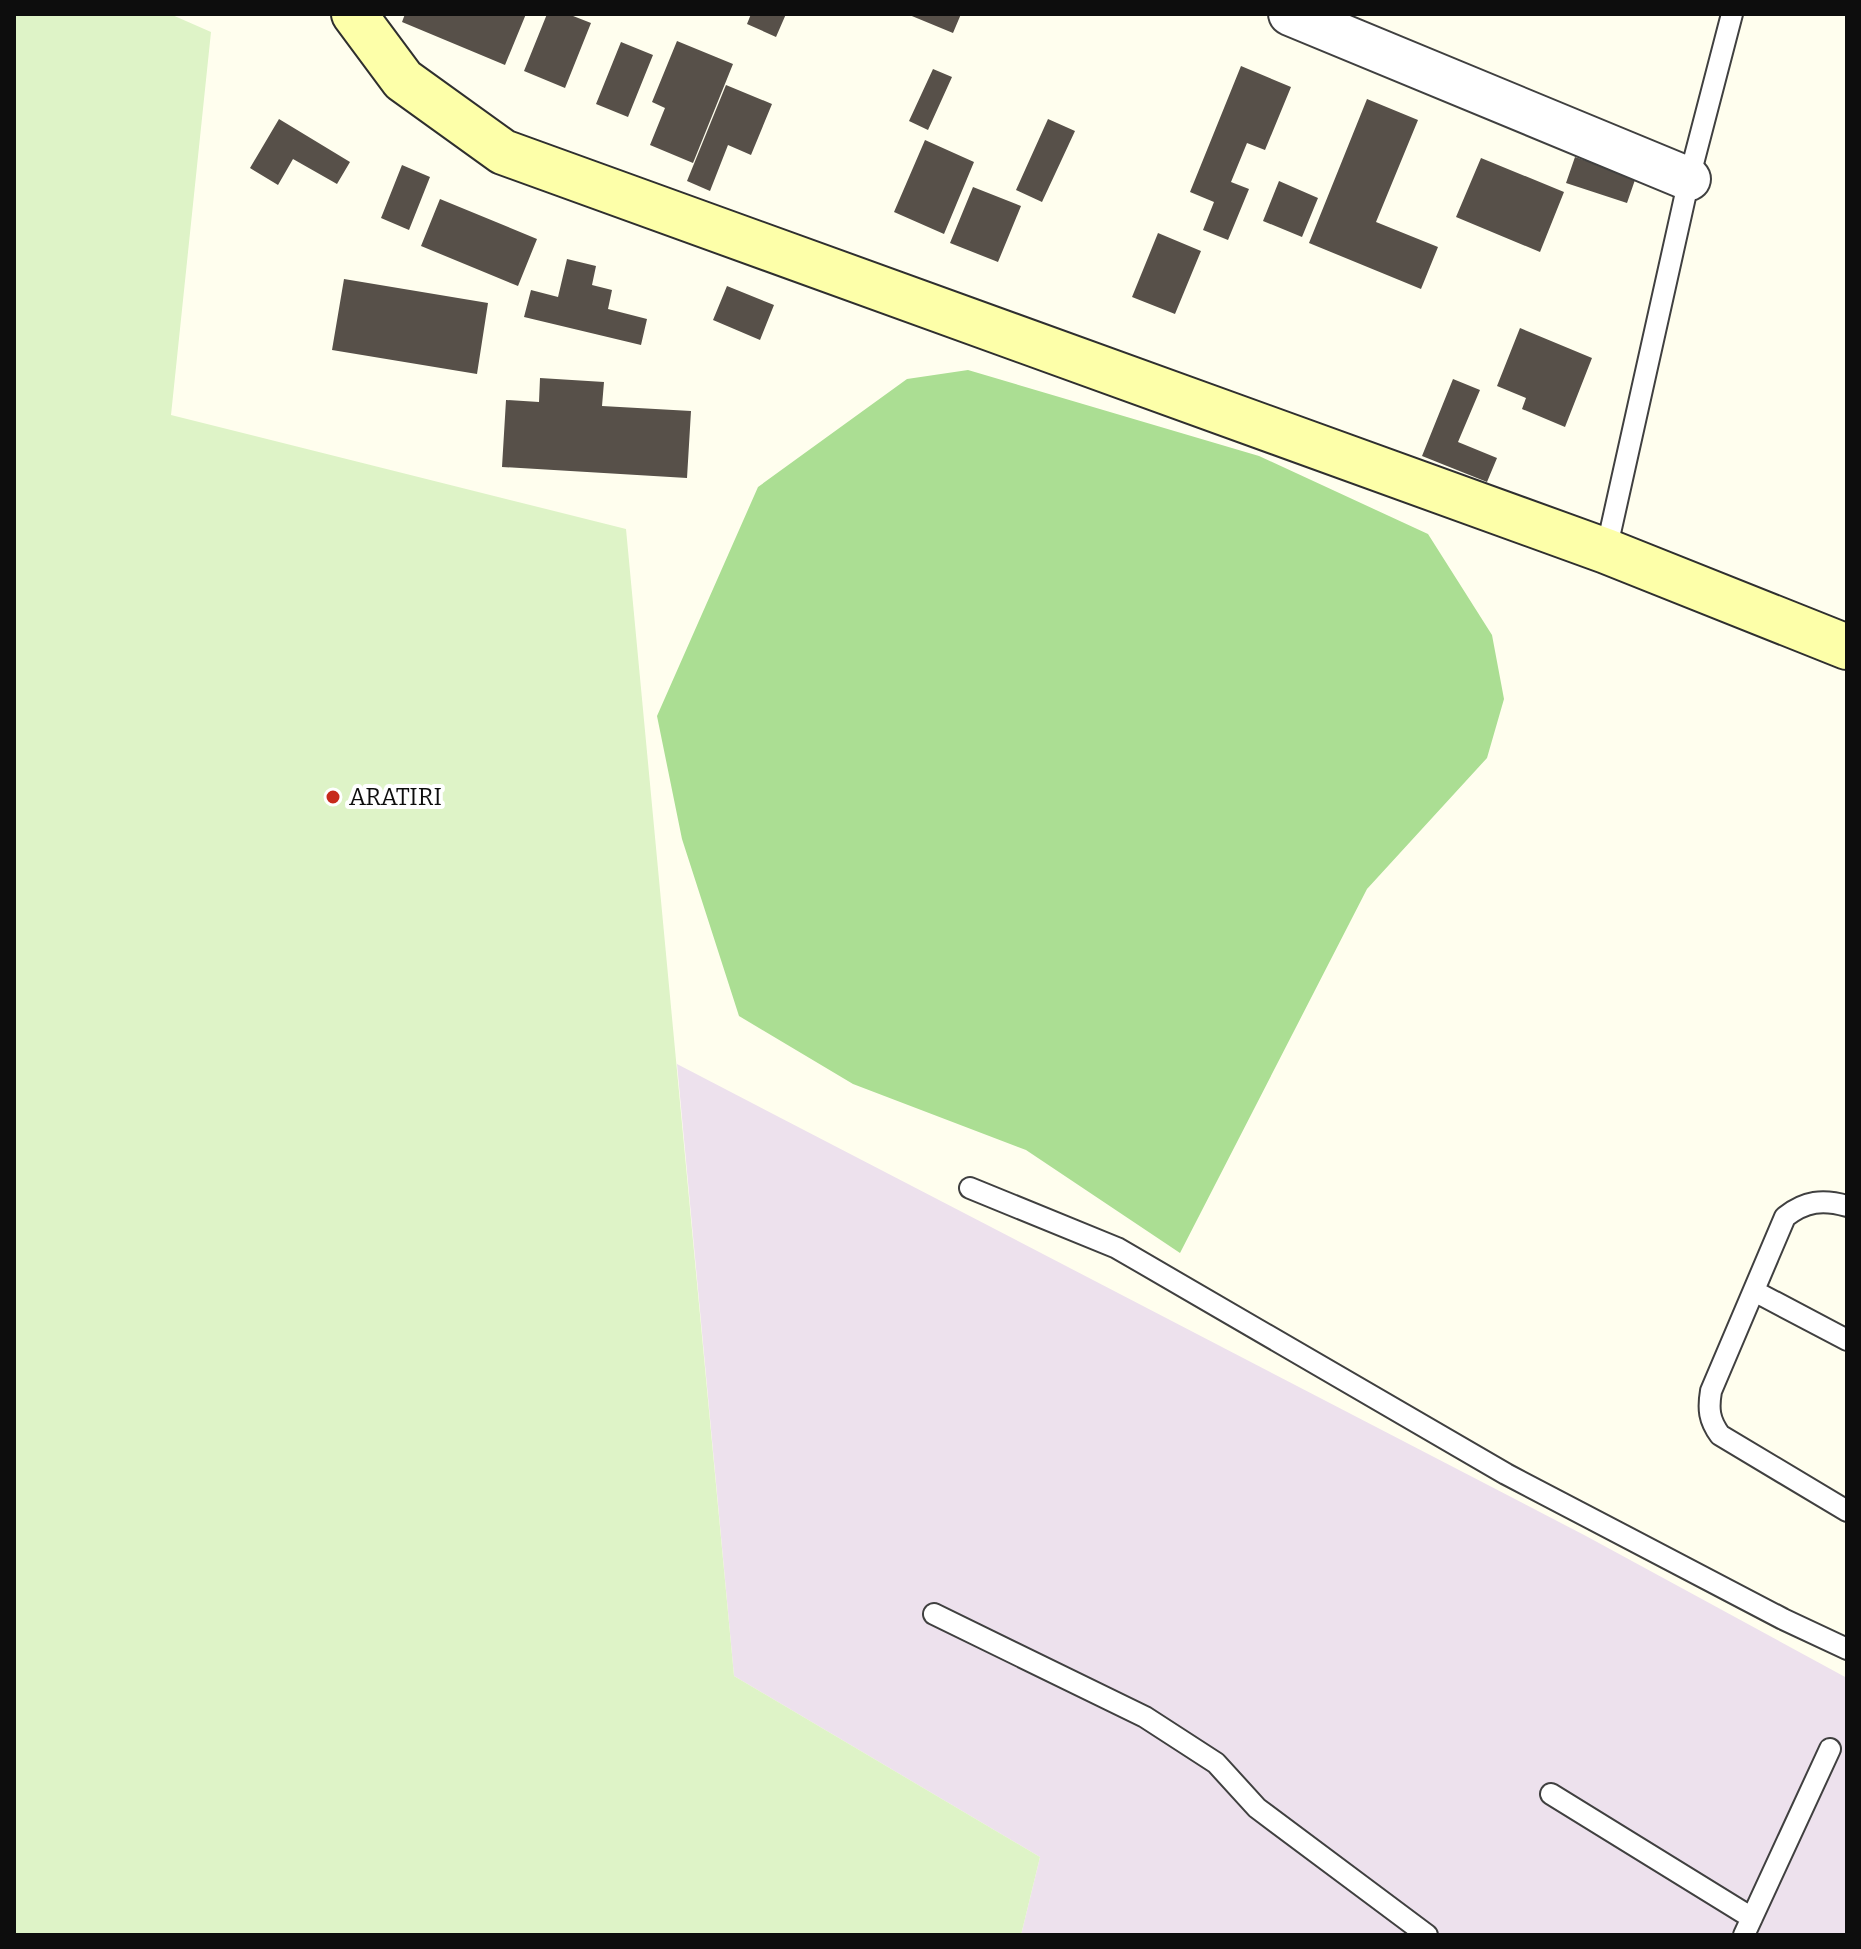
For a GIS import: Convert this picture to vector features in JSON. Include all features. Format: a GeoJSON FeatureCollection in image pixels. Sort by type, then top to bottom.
{"type":"FeatureCollection","features":[{"type":"Feature","properties":{"kind":"street"},"geometry":{"type":"LineString","coordinates":[[354,14],[403,80],[503,152],[1606,551],[1847,647]]}},
{"type":"Feature","properties":{"kind":"street"},"geometry":{"type":"LineString","coordinates":[[1290,14],[1689,179]]}},
{"type":"Feature","properties":{"kind":"lane"},"geometry":{"type":"LineString","coordinates":[[1606,551],[1689,179],[1732,14]]}},
{"type":"Feature","properties":{"kind":"lane"},"geometry":{"type":"LineString","coordinates":[[970,1188],[1117,1248],[1506,1474],[1783,1619],[1847,1649]]}},
{"type":"Feature","properties":{"kind":"lane"},"geometry":{"type":"LineString","coordinates":[[1847,1206],[1834,1202],[1811,1202],[1797,1207],[1785,1217],[1711,1391],[1708,1410],[1720,1435],[1847,1511]]}},
{"type":"Feature","properties":{"kind":"lane"},"geometry":{"type":"LineString","coordinates":[[1754,1291],[1847,1340]]}},
{"type":"Feature","properties":{"kind":"lane"},"geometry":{"type":"LineString","coordinates":[[934,1614],[1145,1717],[1216,1763],[1257,1808],[1427,1935]]}},
{"type":"Feature","properties":{"kind":"lane"},"geometry":{"type":"LineString","coordinates":[[1551,1794],[1748,1927],[1830,1749]]}},
{"type":"Feature","properties":{"kind":"shaded area"},"geometry":{"type":"Polygon","coordinates":[[[677,1064],[1586,1536],[1847,1678],[1847,1935],[1021,1935],[1040,1857],[734,1676],[677,1064]]]}},
{"type":"Feature","properties":{"kind":"green space","name":"ARATIRI"},"geometry":{"type":"Polygon","coordinates":[[[14,14],[170,14],[211,32],[171,415],[626,529],[734,1676],[1040,1857],[1021,1935],[14,1935],[14,14]]]}},
{"type":"Feature","properties":{"kind":"green space"},"geometry":{"type":"Polygon","coordinates":[[[968,370],[1259,456],[1428,534],[1492,635],[1504,699],[1487,758],[1367,889],[1180,1253],[1026,1150],[853,1084],[739,1016],[682,839],[657,716],[758,487],[907,379],[968,370]]]}},
{"type":"Feature","properties":{"kind":"building"},"geometry":{"type":"Polygon","coordinates":[[[405,14],[526,14],[505,65],[402,22],[405,14]]]}},
{"type":"Feature","properties":{"kind":"building"},"geometry":{"type":"Polygon","coordinates":[[[547,14],[568,14],[591,23],[565,88],[524,71],[547,14]]]}},
{"type":"Feature","properties":{"kind":"building"},"geometry":{"type":"Polygon","coordinates":[[[751,14],[786,14],[776,37],[747,24],[751,14]]]}},
{"type":"Feature","properties":{"kind":"building"},"geometry":{"type":"Polygon","coordinates":[[[907,14],[961,14],[953,33],[907,14]]]}},
{"type":"Feature","properties":{"kind":"building"},"geometry":{"type":"Polygon","coordinates":[[[677,41],[733,64],[693,163],[650,145],[665,108],[652,102],[677,41]]]}},
{"type":"Feature","properties":{"kind":"building"},"geometry":{"type":"Polygon","coordinates":[[[621,42],[653,55],[628,117],[596,104],[621,42]]]}},
{"type":"Feature","properties":{"kind":"building"},"geometry":{"type":"Polygon","coordinates":[[[1241,66],[1291,87],[1265,150],[1247,143],[1231,182],[1249,189],[1228,240],[1203,230],[1214,202],[1190,192],[1241,66]]]}},
{"type":"Feature","properties":{"kind":"building"},"geometry":{"type":"Polygon","coordinates":[[[933,69],[952,77],[928,130],[909,121],[933,69]]]}},
{"type":"Feature","properties":{"kind":"building"},"geometry":{"type":"Polygon","coordinates":[[[726,85],[772,104],[751,155],[728,145],[710,191],[687,181],[726,85]]]}},
{"type":"Feature","properties":{"kind":"building"},"geometry":{"type":"Polygon","coordinates":[[[1367,99],[1418,120],[1376,222],[1438,247],[1421,289],[1309,243],[1367,99]]]}},
{"type":"Feature","properties":{"kind":"building"},"geometry":{"type":"Polygon","coordinates":[[[279,119],[350,162],[337,184],[293,159],[278,185],[250,168],[279,119]]]}},
{"type":"Feature","properties":{"kind":"building"},"geometry":{"type":"Polygon","coordinates":[[[1048,119],[1075,131],[1042,202],[1016,190],[1048,119]]]}},
{"type":"Feature","properties":{"kind":"building"},"geometry":{"type":"Polygon","coordinates":[[[925,140],[974,162],[944,234],[894,212],[925,140]]]}},
{"type":"Feature","properties":{"kind":"building"},"geometry":{"type":"Polygon","coordinates":[[[1575,157],[1636,177],[1627,203],[1566,183],[1575,157]]]}},
{"type":"Feature","properties":{"kind":"building"},"geometry":{"type":"Polygon","coordinates":[[[1481,158],[1564,192],[1540,252],[1456,217],[1481,158]]]}},
{"type":"Feature","properties":{"kind":"building"},"geometry":{"type":"Polygon","coordinates":[[[402,165],[430,177],[409,230],[381,218],[402,165]]]}},
{"type":"Feature","properties":{"kind":"building"},"geometry":{"type":"Polygon","coordinates":[[[1279,181],[1318,198],[1302,237],[1263,221],[1279,181]]]}},
{"type":"Feature","properties":{"kind":"building"},"geometry":{"type":"Polygon","coordinates":[[[973,187],[1021,206],[998,262],[950,243],[973,187]]]}},
{"type":"Feature","properties":{"kind":"building"},"geometry":{"type":"Polygon","coordinates":[[[440,199],[537,239],[518,286],[421,246],[440,199]]]}},
{"type":"Feature","properties":{"kind":"building"},"geometry":{"type":"Polygon","coordinates":[[[1158,233],[1201,251],[1175,314],[1132,297],[1158,233]]]}},
{"type":"Feature","properties":{"kind":"building"},"geometry":{"type":"Polygon","coordinates":[[[567,259],[596,266],[592,285],[612,290],[608,309],[647,319],[641,345],[524,317],[531,290],[558,297],[567,259]]]}},
{"type":"Feature","properties":{"kind":"building"},"geometry":{"type":"Polygon","coordinates":[[[344,279],[488,303],[477,374],[332,350],[344,279]]]}},
{"type":"Feature","properties":{"kind":"building"},"geometry":{"type":"Polygon","coordinates":[[[727,286],[774,305],[760,340],[713,320],[727,286]]]}},
{"type":"Feature","properties":{"kind":"building"},"geometry":{"type":"Polygon","coordinates":[[[1520,328],[1592,358],[1565,427],[1522,409],[1526,398],[1497,386],[1520,328]]]}},
{"type":"Feature","properties":{"kind":"building"},"geometry":{"type":"Polygon","coordinates":[[[540,378],[604,382],[602,406],[691,411],[687,478],[502,467],[506,400],[539,402],[540,378]]]}},
{"type":"Feature","properties":{"kind":"building"},"geometry":{"type":"Polygon","coordinates":[[[1453,379],[1480,390],[1458,442],[1497,458],[1487,482],[1422,456],[1453,379]]]}},
{"type":"Feature","properties":{"kind":"place","name":"ARATIRI"},"geometry":{"type":"Point","coordinates":[333,797]}}]}
